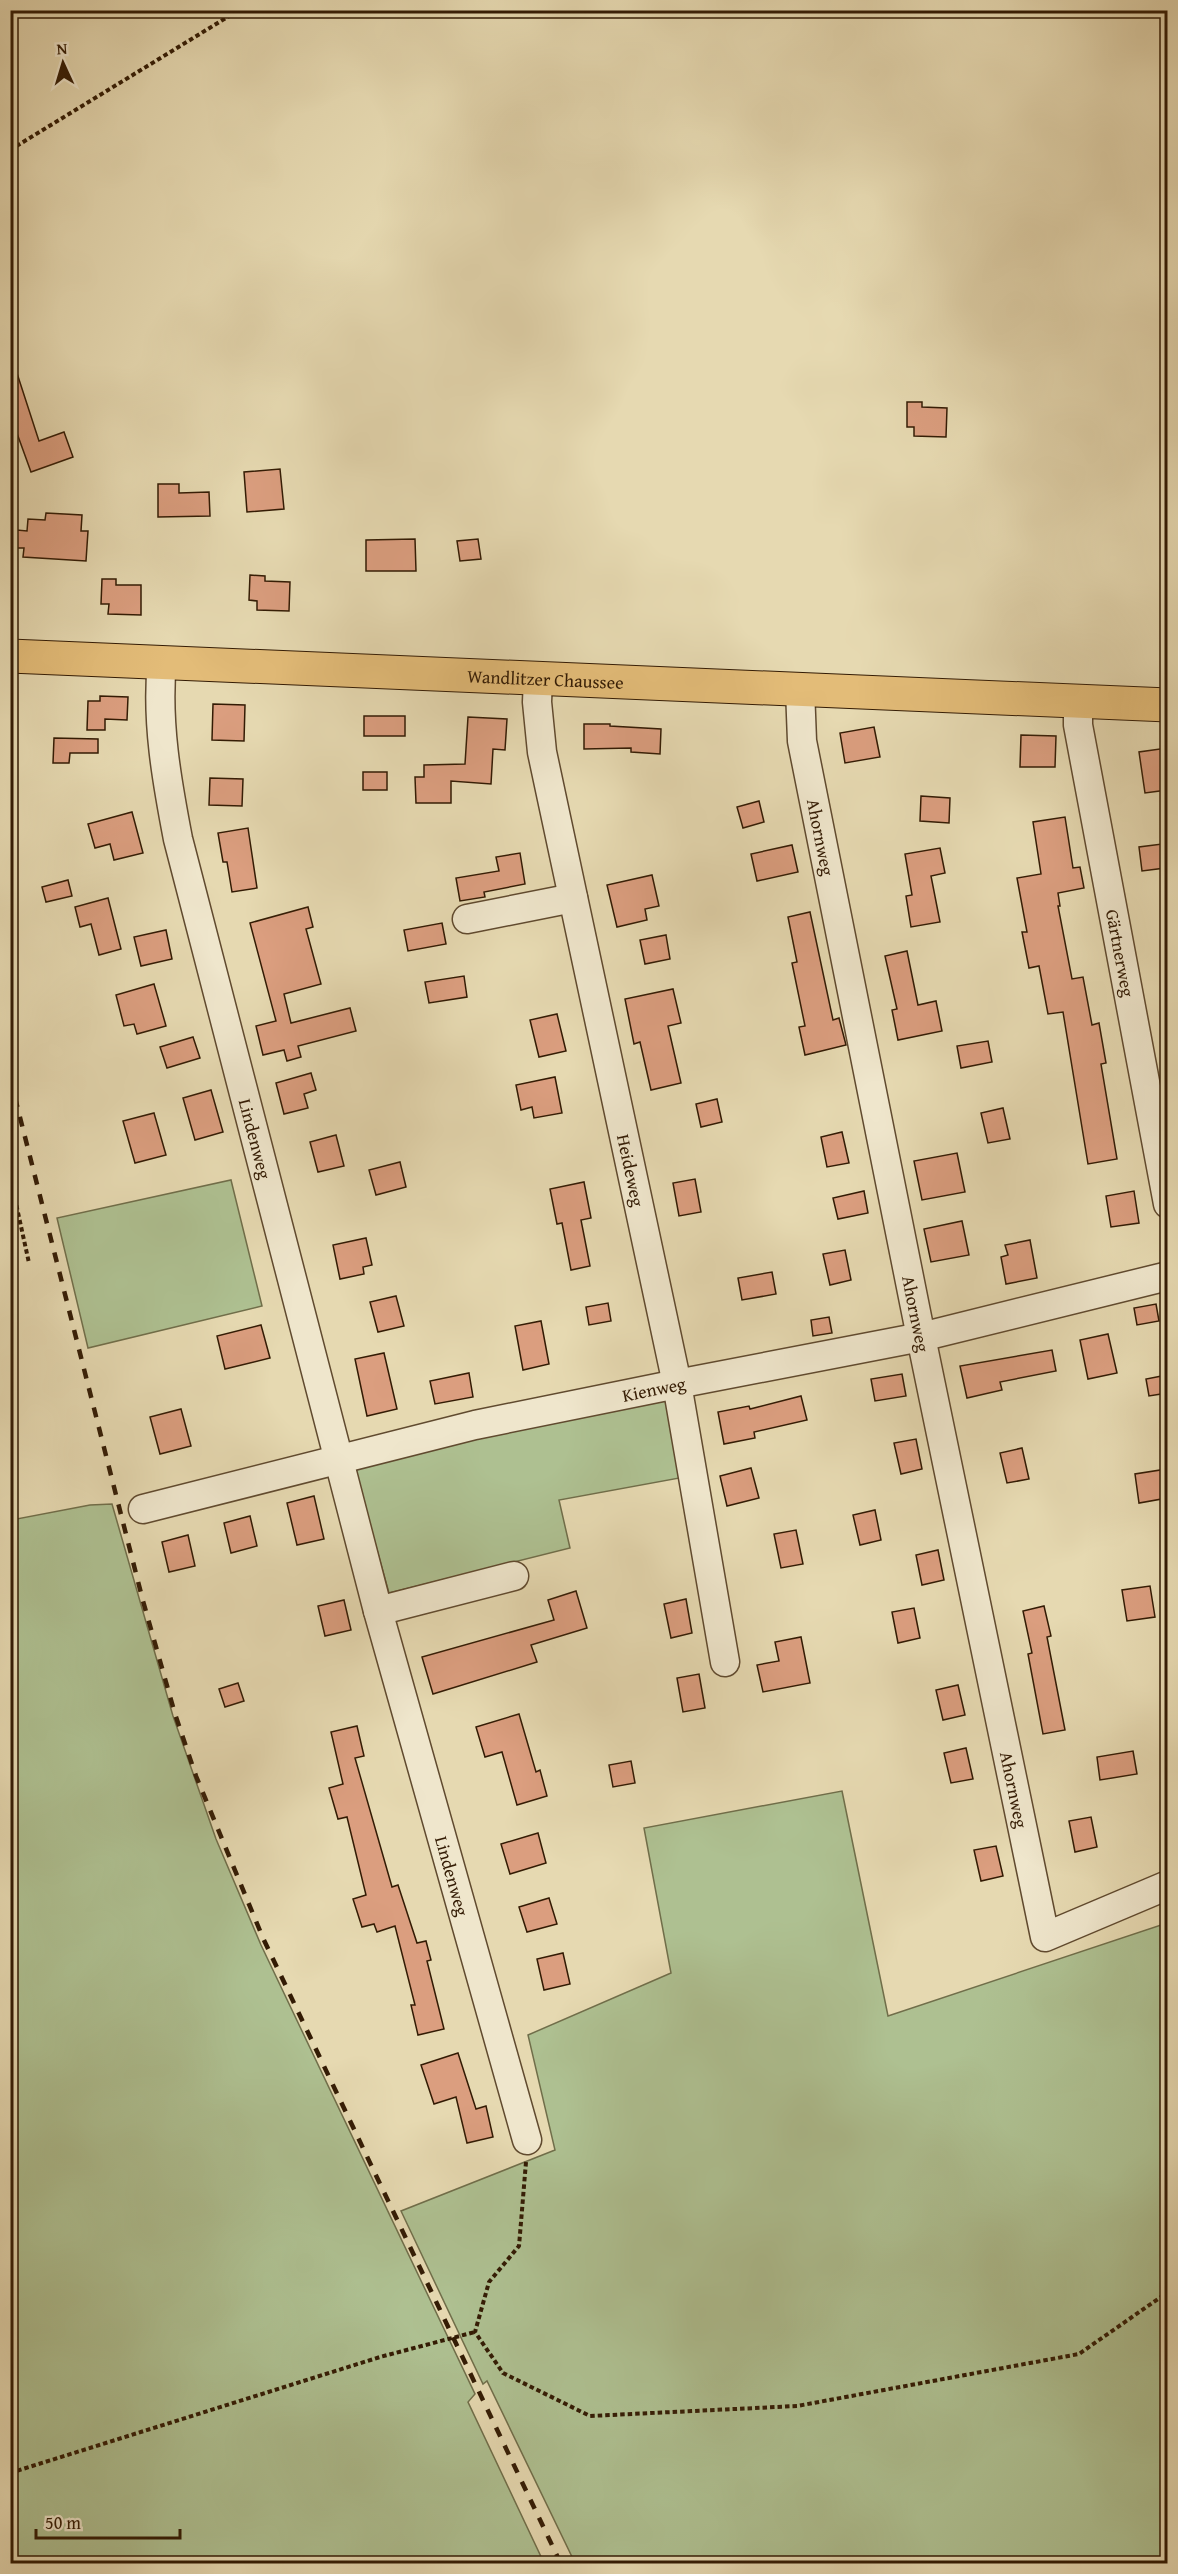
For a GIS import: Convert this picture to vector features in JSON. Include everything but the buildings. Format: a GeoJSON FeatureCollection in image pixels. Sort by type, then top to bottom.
{"type":"FeatureCollection","features":[{"type":"Feature","properties":{"kind":"main road","name":"Wandlitzer Chaussee"},"geometry":{"type":"LineString","coordinates":[[10,656],[1167,705]]}},
{"type":"Feature","properties":{"kind":"street","name":"Lindenweg"},"geometry":{"type":"LineString","coordinates":[[162,662],[161,706],[166,776],[178,839],[378,1611],[527,2140]]}},
{"type":"Feature","properties":{"kind":"street","name":"Heideweg"},"geometry":{"type":"LineString","coordinates":[[538,679],[537,702],[542,752],[677,1384],[725,1662]]}},
{"type":"Feature","properties":{"kind":"street","name":"Ahornweg"},"geometry":{"type":"LineString","coordinates":[[800,689],[802,741],[921,1337],[1045,1937],[1167,1885]]}},
{"type":"Feature","properties":{"kind":"street","name":"Gärtnerweg"},"geometry":{"type":"LineString","coordinates":[[1078,701],[1078,725],[1167,1204]]}},
{"type":"Feature","properties":{"kind":"street"},"geometry":{"type":"LineString","coordinates":[[467,919],[573,898]]}},
{"type":"Feature","properties":{"kind":"street","name":"Kienweg"},"geometry":{"type":"LineString","coordinates":[[143,1509],[475,1425],[921,1337],[1167,1276]]}},
{"type":"Feature","properties":{"kind":"street"},"geometry":{"type":"LineString","coordinates":[[378,1611],[514,1576]]}},
{"type":"Feature","properties":{"kind":"path"},"geometry":{"type":"LineString","coordinates":[[10,150],[239,10]]}},
{"type":"Feature","properties":{"kind":"path"},"geometry":{"type":"LineString","coordinates":[[10,1176],[28,1263]]}},
{"type":"Feature","properties":{"kind":"path"},"geometry":{"type":"LineString","coordinates":[[527,2140],[519,2246],[489,2282],[475,2332],[503,2373],[590,2416],[797,2406],[1079,2354],[1167,2292]]}},
{"type":"Feature","properties":{"kind":"path"},"geometry":{"type":"LineString","coordinates":[[10,2472],[380,2357],[475,2332]]}},
{"type":"Feature","properties":{"kind":"green space"},"geometry":{"type":"Polygon","coordinates":[[[231,1180],[262,1306],[88,1348],[57,1218],[231,1180]]]}},
{"type":"Feature","properties":{"kind":"green space"},"geometry":{"type":"Polygon","coordinates":[[[665,1394],[685,1477],[559,1500],[570,1548],[389,1593],[353,1464],[665,1394]]]}},
{"type":"Feature","properties":{"kind":"green space"},"geometry":{"type":"Polygon","coordinates":[[[10,1491],[17,1519],[90,1505],[112,1504],[173,1716],[216,1839],[261,1945],[475,2394],[468,2402],[544,2563],[11,2563],[10,1491]]]}},
{"type":"Feature","properties":{"kind":"green space"},"geometry":{"type":"Polygon","coordinates":[[[842,1791],[888,2016],[1167,1923],[1167,2563],[575,2563],[487,2381],[483,2384],[401,2211],[555,2150],[528,2035],[671,1973],[644,1828],[842,1791]]]}},
{"type":"Feature","properties":{"kind":"railway"},"geometry":{"type":"LineString","coordinates":[[10,1078],[143,1601],[175,1714],[196,1776],[263,1938],[561,2564]]}}]}
